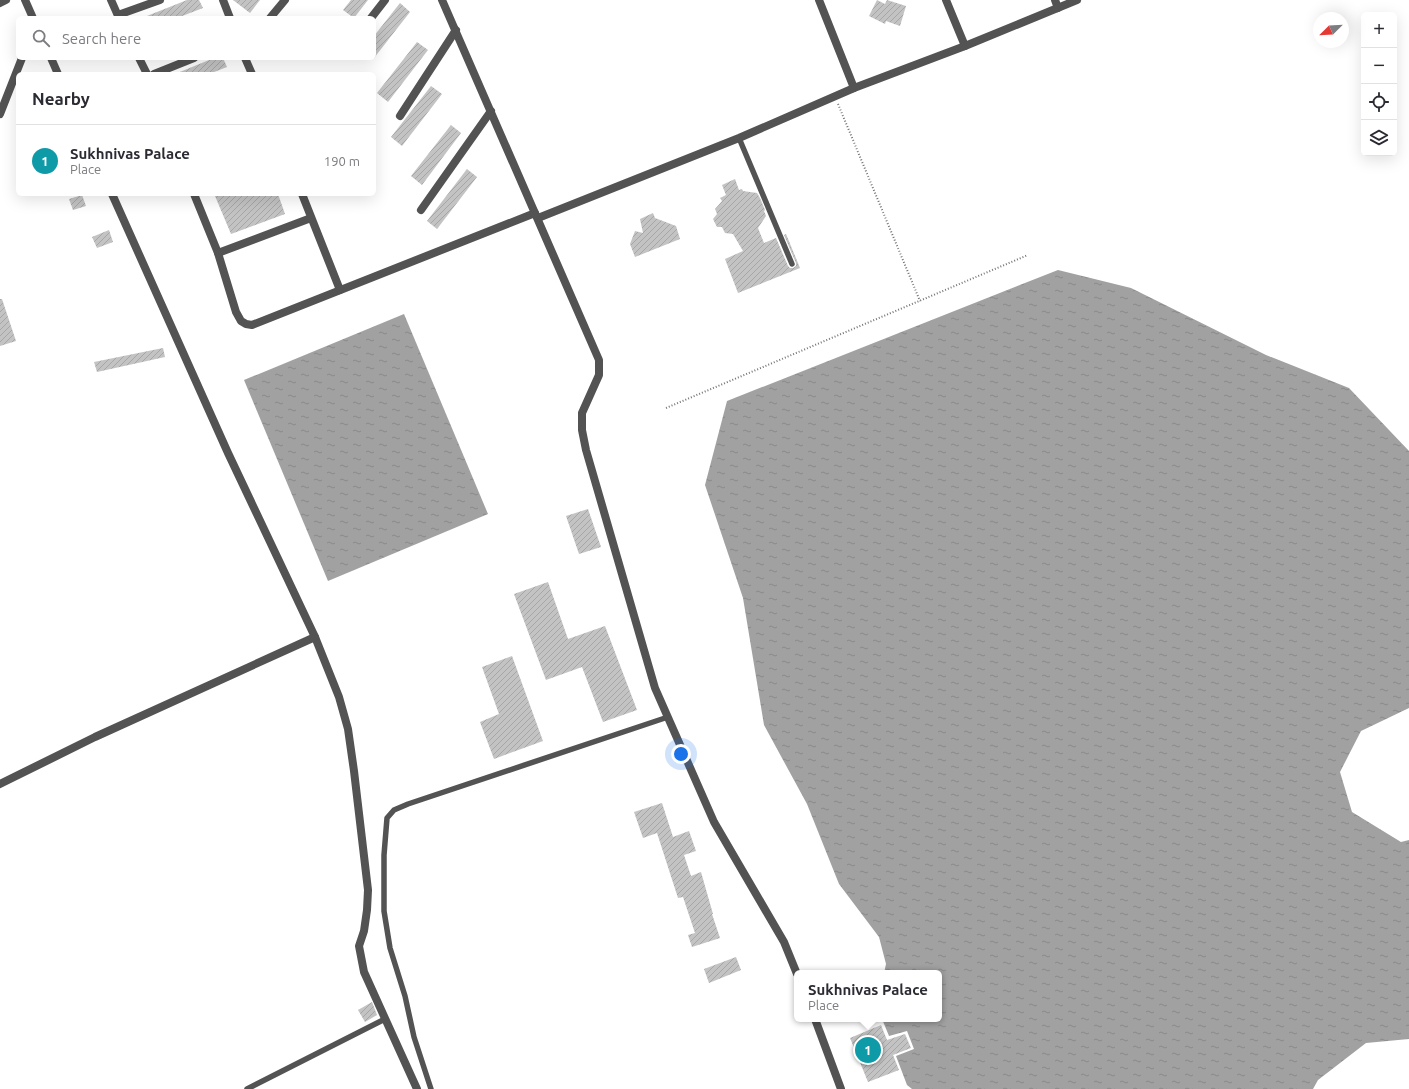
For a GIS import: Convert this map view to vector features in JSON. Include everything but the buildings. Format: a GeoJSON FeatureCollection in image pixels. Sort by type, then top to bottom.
{"type":"FeatureCollection","features":[{"type":"Feature","properties":{"kind":"street"},"geometry":{"type":"LineString","coordinates":[[0,3],[6,0]]}},
{"type":"Feature","properties":{"kind":"street"},"geometry":{"type":"LineString","coordinates":[[25,0],[32,16]]}},
{"type":"Feature","properties":{"kind":"street"},"geometry":{"type":"LineString","coordinates":[[111,0],[118,16]]}},
{"type":"Feature","properties":{"kind":"street"},"geometry":{"type":"LineString","coordinates":[[120,16],[160,0]]}},
{"type":"Feature","properties":{"kind":"street"},"geometry":{"type":"LineString","coordinates":[[223,0],[229,16]]}},
{"type":"Feature","properties":{"kind":"street"},"geometry":{"type":"LineString","coordinates":[[272,16],[285,0]]}},
{"type":"Feature","properties":{"kind":"street"},"geometry":{"type":"LineString","coordinates":[[373,16],[385,0]]}},
{"type":"Feature","properties":{"kind":"street"},"geometry":{"type":"LineString","coordinates":[[442,0],[600,360],[599,375],[582,413],[582,430],[586,450],[655,688],[714,822],[784,942],[795,970]]}},
{"type":"Feature","properties":{"kind":"street"},"geometry":{"type":"LineString","coordinates":[[819,0],[854,88]]}},
{"type":"Feature","properties":{"kind":"street"},"geometry":{"type":"LineString","coordinates":[[946,0],[965,46]]}},
{"type":"Feature","properties":{"kind":"street"},"geometry":{"type":"LineString","coordinates":[[196,196],[218,253],[236,312],[241,320],[246,324],[252,325],[738,138],[834,96],[965,46],[1056,4],[1077,0]]}},
{"type":"Feature","properties":{"kind":"street"},"geometry":{"type":"LineString","coordinates":[[400,116],[456,30]]}},
{"type":"Feature","properties":{"kind":"street"},"geometry":{"type":"LineString","coordinates":[[16,72],[21,60]]}},
{"type":"Feature","properties":{"kind":"street"},"geometry":{"type":"LineString","coordinates":[[52,60],[57,72]]}},
{"type":"Feature","properties":{"kind":"street"},"geometry":{"type":"LineString","coordinates":[[140,60],[146,72]]}},
{"type":"Feature","properties":{"kind":"street"},"geometry":{"type":"LineString","coordinates":[[159,72],[189,60]]}},
{"type":"Feature","properties":{"kind":"street"},"geometry":{"type":"LineString","coordinates":[[246,60],[251,72]]}},
{"type":"Feature","properties":{"kind":"street"},"geometry":{"type":"LineString","coordinates":[[0,114],[16,73]]}},
{"type":"Feature","properties":{"kind":"street"},"geometry":{"type":"LineString","coordinates":[[421,210],[491,111]]}},
{"type":"Feature","properties":{"kind":"street"},"geometry":{"type":"LineString","coordinates":[[113,196],[228,453],[315,637],[339,697],[348,729],[368,890],[367,910],[360,946],[364,972],[417,1089]]}},
{"type":"Feature","properties":{"kind":"street"},"geometry":{"type":"LineString","coordinates":[[303,196],[340,290]]}},
{"type":"Feature","properties":{"kind":"street"},"geometry":{"type":"LineString","coordinates":[[218,253],[311,218]]}},
{"type":"Feature","properties":{"kind":"street"},"geometry":{"type":"LineString","coordinates":[[0,784],[95,737],[315,637]]}},
{"type":"Feature","properties":{"kind":"street"},"geometry":{"type":"LineString","coordinates":[[816,1022],[841,1089]]}},
{"type":"Feature","properties":{"kind":"lane"},"geometry":{"type":"LineString","coordinates":[[738,138],[792,264]]}},
{"type":"Feature","properties":{"kind":"lane"},"geometry":{"type":"LineString","coordinates":[[431,1089],[414,1037],[405,996],[390,948],[384,911],[384,855],[387,818],[394,810],[408,804],[668,717]]}},
{"type":"Feature","properties":{"kind":"lane"},"geometry":{"type":"LineString","coordinates":[[247,1089],[385,1018]]}},
{"type":"Feature","properties":{"kind":"path"},"geometry":{"type":"LineString","coordinates":[[834,96],[920,301]]}},
{"type":"Feature","properties":{"kind":"path"},"geometry":{"type":"LineString","coordinates":[[666,408],[1028,255]]}},
{"type":"Feature","properties":{"kind":"water"},"geometry":{"type":"Polygon","coordinates":[[[1058,270],[1131,288],[1266,355],[1349,388],[1409,451],[1409,708],[1361,731],[1340,772],[1352,812],[1401,842],[1409,840],[1409,1039],[1366,1043],[1318,1080],[1313,1089],[912,1089],[907,1085],[896,1056],[914,1049],[907,1031],[889,1036],[883,1022],[942,1022],[942,970],[885,970],[886,964],[879,937],[839,884],[807,804],[764,725],[743,598],[705,485],[727,401],[1058,270]]]}},
{"type":"Feature","properties":{"kind":"water"},"geometry":{"type":"Polygon","coordinates":[[[404,314],[488,514],[328,581],[244,380],[404,314]]]}},
{"type":"Feature","properties":{"kind":"place","name":"Sukhnivas Palace"},"geometry":{"type":"Point","coordinates":[868,1050]}}]}
